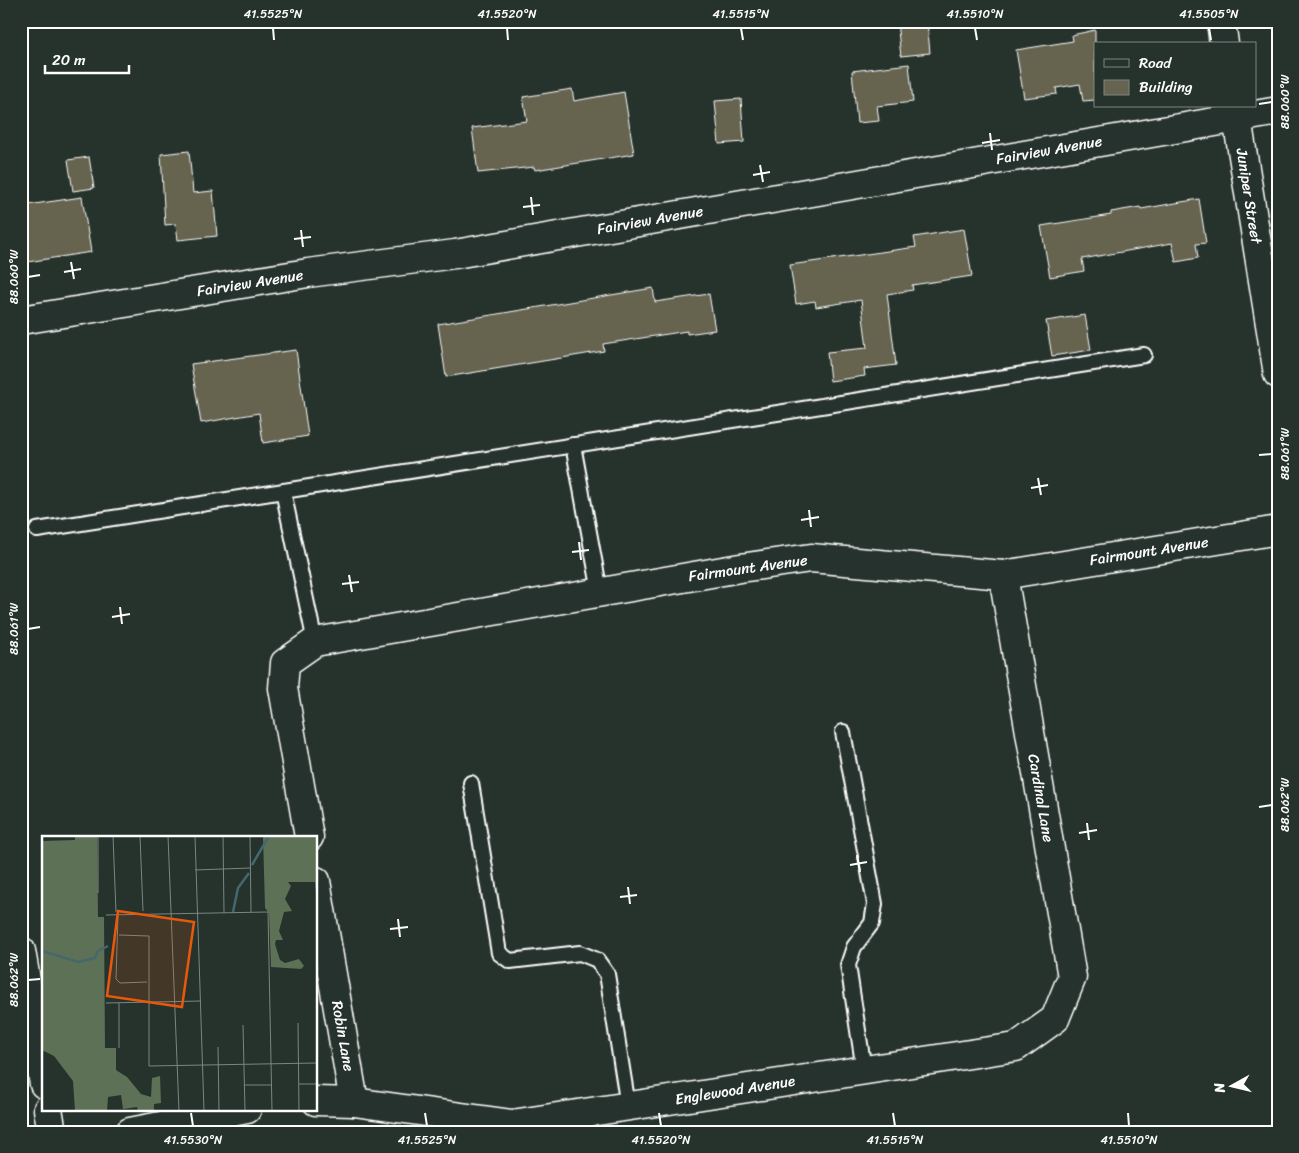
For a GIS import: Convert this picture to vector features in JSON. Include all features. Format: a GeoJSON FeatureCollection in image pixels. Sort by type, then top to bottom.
{"type":"FeatureCollection","features":[{"type":"Feature","properties":{"kind":"street"},"geometry":{"type":"LineString","coordinates":[[1221,21],[1224,42]]}},
{"type":"Feature","properties":{"kind":"street","name":"Fairview Avenue"},"geometry":{"type":"LineString","coordinates":[[21,320],[308,273],[455,254],[1236,112],[1278,112]]}},
{"type":"Feature","properties":{"kind":"street","name":"Juniper Street"},"geometry":{"type":"LineString","coordinates":[[1236,112],[1278,374]]}},
{"type":"Feature","properties":{"kind":"street","name":"Fairmount Avenue"},"geometry":{"type":"LineString","coordinates":[[309,836],[283,688],[285,663],[314,642],[740,568],[811,558],[1003,574],[1278,530]]}},
{"type":"Feature","properties":{"kind":"street","name":"Cardinal Lane"},"geometry":{"type":"LineString","coordinates":[[1003,574],[1072,977],[1055,1019]]}},
{"type":"Feature","properties":{"kind":"street","name":"Robin Lane"},"geometry":{"type":"LineString","coordinates":[[318,893],[354,1102]]}},
{"type":"Feature","properties":{"kind":"street"},"geometry":{"type":"LineString","coordinates":[[21,951],[42,1072]]}},
{"type":"Feature","properties":{"kind":"street","name":"Englewood Avenue"},"geometry":{"type":"LineString","coordinates":[[318,1101],[354,1102],[512,1124],[1016,1047],[1055,1019]]}},
{"type":"Feature","properties":{"kind":"street"},"geometry":{"type":"LineString","coordinates":[[48,1110],[52,1132]]}},
{"type":"Feature","properties":{"kind":"street"},"geometry":{"type":"LineString","coordinates":[[130,1132],[242,1110]]}},
{"type":"Feature","properties":{"kind":"lane"},"geometry":{"type":"LineString","coordinates":[[37,530],[1144,354]]}},
{"type":"Feature","properties":{"kind":"lane"},"geometry":{"type":"LineString","coordinates":[[573,445],[600,592]]}},
{"type":"Feature","properties":{"kind":"lane"},"geometry":{"type":"LineString","coordinates":[[283,491],[314,642]]}},
{"type":"Feature","properties":{"kind":"lane"},"geometry":{"type":"LineString","coordinates":[[843,732],[875,904],[872,923],[854,947],[848,965],[864,1070]]}},
{"type":"Feature","properties":{"kind":"lane"},"geometry":{"type":"LineString","coordinates":[[471,783],[499,953],[510,961],[580,953],[596,960],[607,974],[628,1106]]}},
{"type":"Feature","properties":{"kind":"building"},"geometry":{"type":"Polygon","coordinates":[[[927,21],[930,53],[901,56],[897,23],[927,21]]]}},
{"type":"Feature","properties":{"kind":"building"},"geometry":{"type":"Polygon","coordinates":[[[1095,30],[1094,100],[1083,101],[1080,84],[1056,88],[1057,94],[1024,98],[1016,50],[1073,41],[1072,35],[1095,30]]]}},
{"type":"Feature","properties":{"kind":"building"},"geometry":{"type":"Polygon","coordinates":[[[909,64],[913,102],[877,106],[879,121],[857,123],[852,71],[909,64]]]}},
{"type":"Feature","properties":{"kind":"building"},"geometry":{"type":"Polygon","coordinates":[[[572,89],[574,101],[624,92],[634,154],[535,170],[534,167],[478,173],[472,128],[527,121],[523,97],[572,89]]]}},
{"type":"Feature","properties":{"kind":"building"},"geometry":{"type":"Polygon","coordinates":[[[741,99],[744,142],[719,144],[715,101],[741,99]]]}},
{"type":"Feature","properties":{"kind":"building"},"geometry":{"type":"Polygon","coordinates":[[[189,151],[193,193],[213,191],[217,236],[178,240],[176,224],[165,225],[161,154],[189,151]]]}},
{"type":"Feature","properties":{"kind":"building"},"geometry":{"type":"Polygon","coordinates":[[[89,157],[94,188],[73,191],[68,160],[89,157]]]}},
{"type":"Feature","properties":{"kind":"building"},"geometry":{"type":"Polygon","coordinates":[[[82,197],[91,252],[21,263],[21,206],[82,197]]]}},
{"type":"Feature","properties":{"kind":"building"},"geometry":{"type":"Polygon","coordinates":[[[1199,199],[1206,243],[1196,244],[1198,258],[1176,262],[1172,243],[1082,259],[1084,271],[1050,277],[1041,226],[1111,215],[1111,212],[1140,207],[1141,209],[1199,199]]]}},
{"type":"Feature","properties":{"kind":"building"},"geometry":{"type":"Polygon","coordinates":[[[964,229],[972,276],[912,285],[913,290],[887,294],[896,365],[864,369],[865,376],[830,381],[827,352],[867,348],[861,300],[816,307],[815,301],[796,304],[790,265],[916,247],[914,237],[964,229]]]}},
{"type":"Feature","properties":{"kind":"building"},"geometry":{"type":"Polygon","coordinates":[[[653,288],[655,302],[709,294],[715,330],[687,334],[687,331],[603,344],[604,351],[446,377],[438,324],[653,288]]]}},
{"type":"Feature","properties":{"kind":"building"},"geometry":{"type":"Polygon","coordinates":[[[1085,315],[1091,350],[1052,356],[1046,321],[1085,315]]]}},
{"type":"Feature","properties":{"kind":"building"},"geometry":{"type":"Polygon","coordinates":[[[296,350],[308,436],[263,443],[259,413],[201,423],[191,364],[296,350]]]}}]}
